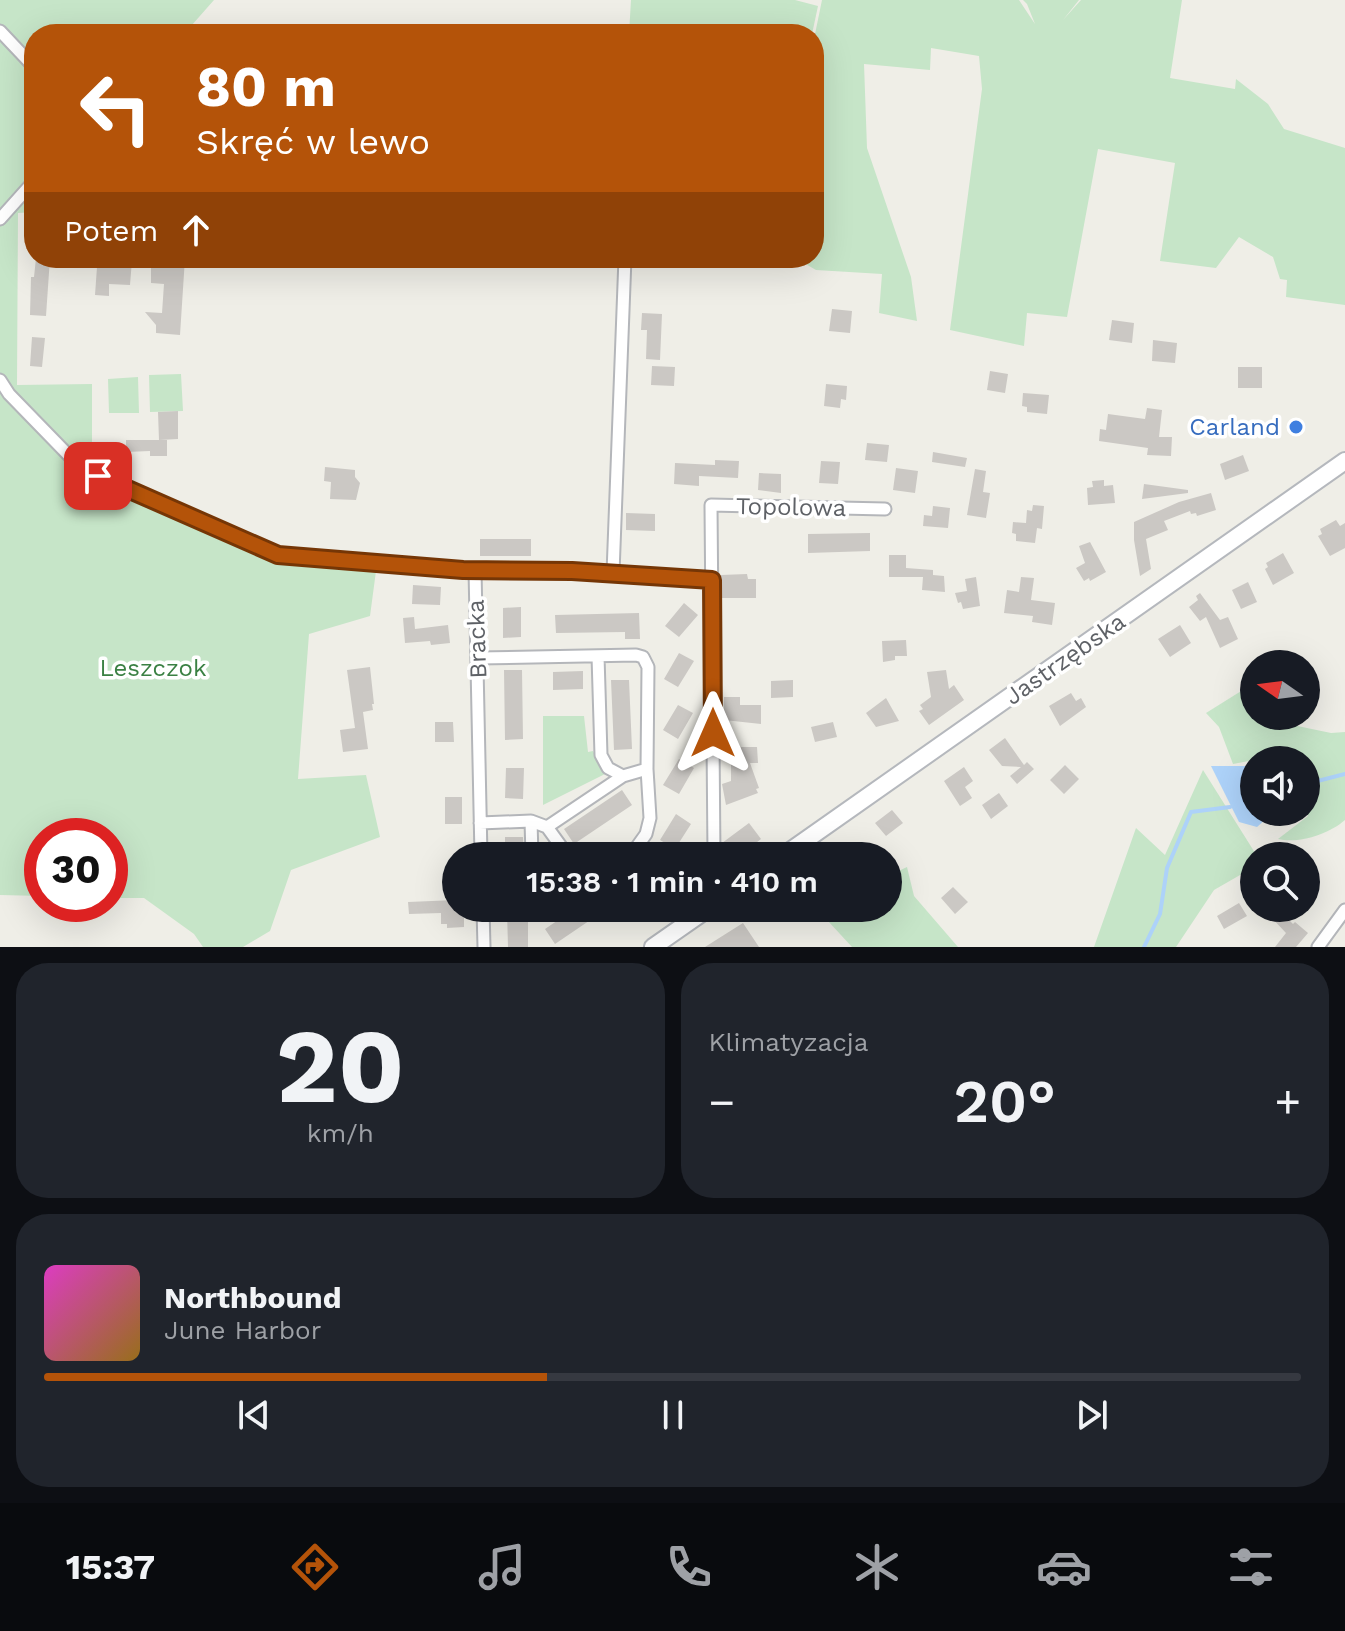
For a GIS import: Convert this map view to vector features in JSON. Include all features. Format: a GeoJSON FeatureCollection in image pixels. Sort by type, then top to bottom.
{"type":"FeatureCollection","features":[{"type":"Feature","properties":{"kind":"main road","name":"Jastrzębska"},"geometry":{"type":"LineString","coordinates":[[803,842],[1345,461]]}},
{"type":"Feature","properties":{"kind":"main road"},"geometry":{"type":"LineString","coordinates":[[653,947],[689,922]]}},
{"type":"Feature","properties":{"kind":"street"},"geometry":{"type":"LineString","coordinates":[[0,31],[24,56]]}},
{"type":"Feature","properties":{"kind":"street"},"geometry":{"type":"LineString","coordinates":[[0,219],[24,192]]}},
{"type":"Feature","properties":{"kind":"street"},"geometry":{"type":"LineString","coordinates":[[613,573],[625,268]]}},
{"type":"Feature","properties":{"kind":"street","name":"Bracka"},"geometry":{"type":"LineString","coordinates":[[0,380],[9,394],[78,465],[262,549],[278,555],[475,570],[481,842]]}},
{"type":"Feature","properties":{"kind":"street","name":"Topolowa"},"geometry":{"type":"LineString","coordinates":[[714,842],[711,505],[885,509]]}},
{"type":"Feature","properties":{"kind":"street"},"geometry":{"type":"LineString","coordinates":[[475,570],[613,573],[712,580]]}},
{"type":"Feature","properties":{"kind":"street"},"geometry":{"type":"LineString","coordinates":[[598,656],[601,755],[608,768],[623,776]]}},
{"type":"Feature","properties":{"kind":"street"},"geometry":{"type":"LineString","coordinates":[[478,658],[643,657],[648,667],[650,818],[640,842]]}},
{"type":"Feature","properties":{"kind":"street"},"geometry":{"type":"LineString","coordinates":[[547,827],[623,776],[647,769]]}},
{"type":"Feature","properties":{"kind":"street"},"geometry":{"type":"LineString","coordinates":[[531,821],[532,842]]}},
{"type":"Feature","properties":{"kind":"street"},"geometry":{"type":"LineString","coordinates":[[480,823],[531,821],[547,827],[558,842]]}},
{"type":"Feature","properties":{"kind":"street"},"geometry":{"type":"LineString","coordinates":[[1318,947],[1345,910]]}},
{"type":"Feature","properties":{"kind":"street"},"geometry":{"type":"LineString","coordinates":[[483,922],[484,947]]}},
{"type":"Feature","properties":{"kind":"green space","name":"Leszczok"},"geometry":{"type":"Polygon","coordinates":[[[0,0],[214,0],[193,24],[24,24],[24,213],[18,213],[17,385],[92,384],[92,467],[262,545],[403,561],[427,573],[376,571],[370,616],[309,634],[298,779],[366,775],[380,837],[291,870],[270,931],[243,947],[203,947],[194,934],[144,898],[128,898],[128,818],[24,818],[24,896],[0,895],[0,0]]]}},
{"type":"Feature","properties":{"kind":"green space"},"geometry":{"type":"Polygon","coordinates":[[[631,0],[795,0],[818,6],[814,24],[630,24],[631,0]]]}},
{"type":"Feature","properties":{"kind":"green space"},"geometry":{"type":"Polygon","coordinates":[[[822,0],[1019,0],[1035,24],[1023,0],[1079,0],[1063,20],[1081,0],[1182,0],[1170,78],[1235,89],[1236,79],[1268,104],[1284,129],[1345,148],[1345,305],[1286,297],[1287,280],[1280,279],[1273,257],[1239,237],[1216,268],[1160,261],[1175,163],[1098,149],[1067,317],[1027,313],[1024,346],[950,330],[982,89],[979,56],[931,48],[930,70],[864,64],[867,148],[911,277],[917,321],[879,313],[882,274],[812,268],[824,268],[824,24],[817,24],[822,0]]]}},
{"type":"Feature","properties":{"kind":"green space"},"geometry":{"type":"Polygon","coordinates":[[[181,374],[183,411],[150,412],[149,375],[181,374]]]}},
{"type":"Feature","properties":{"kind":"green space"},"geometry":{"type":"Polygon","coordinates":[[[138,377],[139,413],[109,413],[108,379],[138,377]]]}},
{"type":"Feature","properties":{"kind":"green space"},"geometry":{"type":"Polygon","coordinates":[[[1240,692],[1240,730],[1345,732],[1345,820],[1313,837],[1278,839],[1295,826],[1320,826],[1320,746],[1240,746],[1240,763],[1233,764],[1219,727],[1206,713],[1240,692]]]}},
{"type":"Feature","properties":{"kind":"green space"},"geometry":{"type":"Polygon","coordinates":[[[543,716],[584,716],[588,752],[593,751],[605,774],[543,805],[543,716]]]}},
{"type":"Feature","properties":{"kind":"green space"},"geometry":{"type":"Polygon","coordinates":[[[1203,770],[1248,842],[1240,842],[1240,875],[1214,890],[1176,947],[1094,947],[1136,828],[1165,855],[1203,770]]]}},
{"type":"Feature","properties":{"kind":"green space"},"geometry":{"type":"Polygon","coordinates":[[[907,867],[914,896],[958,947],[852,947],[829,922],[902,922],[902,869],[907,867]]]}},
{"type":"Feature","properties":{"kind":"water"},"geometry":{"type":"Polygon","coordinates":[[[1211,766],[1240,766],[1239,822],[1211,766]]]}},
{"type":"Feature","properties":{"kind":"building"},"geometry":{"type":"Polygon","coordinates":[[[35,268],[49,268],[46,316],[30,315],[31,277],[34,277],[35,268]]]}},
{"type":"Feature","properties":{"kind":"building"},"geometry":{"type":"Polygon","coordinates":[[[97,268],[131,268],[130,285],[109,284],[109,296],[95,295],[97,268]]]}},
{"type":"Feature","properties":{"kind":"building"},"geometry":{"type":"Polygon","coordinates":[[[151,268],[184,268],[180,335],[156,333],[156,325],[145,312],[162,313],[164,284],[151,283],[151,268]]]}},
{"type":"Feature","properties":{"kind":"building"},"geometry":{"type":"Polygon","coordinates":[[[832,309],[852,311],[850,333],[829,331],[832,309]]]}},
{"type":"Feature","properties":{"kind":"building"},"geometry":{"type":"Polygon","coordinates":[[[642,313],[662,314],[660,360],[646,359],[647,330],[641,330],[642,313]]]}},
{"type":"Feature","properties":{"kind":"building"},"geometry":{"type":"Polygon","coordinates":[[[1112,320],[1134,323],[1132,343],[1109,340],[1112,320]]]}},
{"type":"Feature","properties":{"kind":"building"},"geometry":{"type":"Polygon","coordinates":[[[32,337],[45,338],[42,367],[30,366],[32,337]]]}},
{"type":"Feature","properties":{"kind":"building"},"geometry":{"type":"Polygon","coordinates":[[[1153,340],[1177,343],[1175,363],[1152,361],[1153,340]]]}},
{"type":"Feature","properties":{"kind":"building"},"geometry":{"type":"Polygon","coordinates":[[[652,366],[675,367],[674,386],[651,385],[652,366]]]}},
{"type":"Feature","properties":{"kind":"building"},"geometry":{"type":"Polygon","coordinates":[[[1238,367],[1262,367],[1262,388],[1238,388],[1238,367]]]}},
{"type":"Feature","properties":{"kind":"building"},"geometry":{"type":"Polygon","coordinates":[[[990,371],[1008,374],[1005,393],[987,390],[990,371]]]}},
{"type":"Feature","properties":{"kind":"building"},"geometry":{"type":"Polygon","coordinates":[[[826,384],[847,386],[846,400],[841,399],[840,408],[824,406],[826,384]]]}},
{"type":"Feature","properties":{"kind":"building"},"geometry":{"type":"Polygon","coordinates":[[[1023,393],[1049,395],[1047,414],[1027,412],[1027,407],[1022,406],[1023,393]]]}},
{"type":"Feature","properties":{"kind":"building"},"geometry":{"type":"Polygon","coordinates":[[[1147,408],[1162,410],[1159,437],[1172,437],[1171,456],[1147,455],[1148,448],[1099,441],[1100,429],[1106,430],[1108,414],[1145,419],[1147,408]]]}},
{"type":"Feature","properties":{"kind":"building"},"geometry":{"type":"Polygon","coordinates":[[[178,411],[178,439],[159,440],[158,412],[178,411]]]}},
{"type":"Feature","properties":{"kind":"building"},"geometry":{"type":"Polygon","coordinates":[[[126,440],[167,440],[167,456],[150,456],[150,451],[126,452],[126,440]]]}},
{"type":"Feature","properties":{"kind":"building"},"geometry":{"type":"Polygon","coordinates":[[[867,443],[889,445],[887,462],[865,460],[867,443]]]}},
{"type":"Feature","properties":{"kind":"building"},"geometry":{"type":"Polygon","coordinates":[[[933,452],[967,458],[965,467],[932,462],[933,452]]]}},
{"type":"Feature","properties":{"kind":"building"},"geometry":{"type":"Polygon","coordinates":[[[1243,455],[1249,471],[1225,480],[1220,464],[1243,455]]]}},
{"type":"Feature","properties":{"kind":"building"},"geometry":{"type":"Polygon","coordinates":[[[715,460],[739,461],[738,478],[699,476],[699,486],[674,484],[675,463],[715,465],[715,460]]]}},
{"type":"Feature","properties":{"kind":"building"},"geometry":{"type":"Polygon","coordinates":[[[821,461],[840,462],[838,484],[819,483],[821,461]]]}},
{"type":"Feature","properties":{"kind":"building"},"geometry":{"type":"Polygon","coordinates":[[[325,467],[355,470],[355,477],[360,483],[356,500],[330,499],[331,482],[324,481],[325,467]]]}},
{"type":"Feature","properties":{"kind":"building"},"geometry":{"type":"Polygon","coordinates":[[[896,468],[918,471],[915,493],[893,490],[896,468]]]}},
{"type":"Feature","properties":{"kind":"building"},"geometry":{"type":"Polygon","coordinates":[[[975,469],[986,471],[983,492],[990,493],[986,518],[967,515],[975,469]]]}},
{"type":"Feature","properties":{"kind":"building"},"geometry":{"type":"Polygon","coordinates":[[[759,473],[781,474],[781,493],[758,490],[759,473]]]}},
{"type":"Feature","properties":{"kind":"building"},"geometry":{"type":"Polygon","coordinates":[[[1104,480],[1104,486],[1113,485],[1115,503],[1088,505],[1087,488],[1093,487],[1092,481],[1104,480]]]}},
{"type":"Feature","properties":{"kind":"building"},"geometry":{"type":"Polygon","coordinates":[[[1144,484],[1188,490],[1188,493],[1142,499],[1144,484]]]}},
{"type":"Feature","properties":{"kind":"building"},"geometry":{"type":"Polygon","coordinates":[[[1211,493],[1216,510],[1197,516],[1190,511],[1164,521],[1168,530],[1146,539],[1151,569],[1140,576],[1134,522],[1179,502],[1211,493]]]}},
{"type":"Feature","properties":{"kind":"building"},"geometry":{"type":"Polygon","coordinates":[[[1033,505],[1044,506],[1042,529],[1037,528],[1035,543],[1016,541],[1016,534],[1012,533],[1013,522],[1026,523],[1027,510],[1032,511],[1033,505]]]}},
{"type":"Feature","properties":{"kind":"building"},"geometry":{"type":"Polygon","coordinates":[[[933,506],[950,508],[948,528],[923,526],[924,515],[932,516],[933,506]]]}},
{"type":"Feature","properties":{"kind":"building"},"geometry":{"type":"Polygon","coordinates":[[[626,513],[655,514],[655,531],[626,530],[626,513]]]}},
{"type":"Feature","properties":{"kind":"building"},"geometry":{"type":"Polygon","coordinates":[[[1336,520],[1340,526],[1345,523],[1345,548],[1330,556],[1318,536],[1322,534],[1320,529],[1336,520]]]}},
{"type":"Feature","properties":{"kind":"building"},"geometry":{"type":"Polygon","coordinates":[[[870,533],[870,551],[808,553],[808,534],[870,533]]]}},
{"type":"Feature","properties":{"kind":"building"},"geometry":{"type":"Polygon","coordinates":[[[480,539],[531,539],[531,556],[480,556],[480,539]]]}},
{"type":"Feature","properties":{"kind":"building"},"geometry":{"type":"Polygon","coordinates":[[[1090,542],[1106,572],[1084,581],[1076,568],[1085,563],[1079,546],[1090,542]]]}},
{"type":"Feature","properties":{"kind":"building"},"geometry":{"type":"Polygon","coordinates":[[[1283,553],[1294,573],[1273,585],[1265,569],[1268,567],[1266,563],[1283,553]]]}},
{"type":"Feature","properties":{"kind":"building"},"geometry":{"type":"Polygon","coordinates":[[[889,555],[906,555],[906,568],[933,570],[933,575],[944,576],[945,592],[922,590],[923,577],[889,577],[889,555]]]}},
{"type":"Feature","properties":{"kind":"building"},"geometry":{"type":"Polygon","coordinates":[[[747,574],[748,579],[756,579],[756,598],[721,598],[721,575],[747,574]]]}},
{"type":"Feature","properties":{"kind":"building"},"geometry":{"type":"Polygon","coordinates":[[[976,577],[980,606],[963,609],[955,593],[967,591],[965,579],[976,577]]]}},
{"type":"Feature","properties":{"kind":"building"},"geometry":{"type":"Polygon","coordinates":[[[1021,577],[1034,578],[1031,600],[1055,603],[1052,625],[1032,622],[1033,616],[1004,613],[1007,590],[1019,592],[1021,577]]]}},
{"type":"Feature","properties":{"kind":"building"},"geometry":{"type":"Polygon","coordinates":[[[1248,582],[1257,602],[1241,609],[1232,590],[1248,582]]]}},
{"type":"Feature","properties":{"kind":"building"},"geometry":{"type":"Polygon","coordinates":[[[413,585],[441,587],[440,605],[412,604],[413,585]]]}},
{"type":"Feature","properties":{"kind":"building"},"geometry":{"type":"Polygon","coordinates":[[[1200,593],[1220,620],[1228,617],[1238,639],[1220,648],[1206,617],[1200,621],[1189,607],[1198,600],[1196,596],[1200,593]]]}},
{"type":"Feature","properties":{"kind":"building"},"geometry":{"type":"Polygon","coordinates":[[[684,603],[698,615],[679,637],[665,626],[684,603]]]}},
{"type":"Feature","properties":{"kind":"building"},"geometry":{"type":"Polygon","coordinates":[[[521,607],[521,637],[503,638],[503,608],[521,607]]]}},
{"type":"Feature","properties":{"kind":"building"},"geometry":{"type":"Polygon","coordinates":[[[639,613],[640,639],[625,639],[625,632],[556,633],[555,615],[639,613]]]}},
{"type":"Feature","properties":{"kind":"building"},"geometry":{"type":"Polygon","coordinates":[[[414,617],[415,629],[448,625],[450,643],[405,643],[403,618],[414,617]]]}},
{"type":"Feature","properties":{"kind":"building"},"geometry":{"type":"Polygon","coordinates":[[[1180,625],[1191,643],[1170,657],[1158,639],[1180,625]]]}},
{"type":"Feature","properties":{"kind":"building"},"geometry":{"type":"Polygon","coordinates":[[[906,640],[907,656],[895,656],[895,660],[883,662],[882,641],[906,640]]]}},
{"type":"Feature","properties":{"kind":"building"},"geometry":{"type":"Polygon","coordinates":[[[679,653],[694,661],[678,687],[664,679],[679,653]]]}},
{"type":"Feature","properties":{"kind":"building"},"geometry":{"type":"Polygon","coordinates":[[[370,667],[374,704],[373,710],[363,712],[368,749],[343,752],[340,730],[355,728],[347,670],[370,667]]]}},
{"type":"Feature","properties":{"kind":"building"},"geometry":{"type":"Polygon","coordinates":[[[504,670],[522,670],[523,739],[505,740],[504,670]]]}},
{"type":"Feature","properties":{"kind":"building"},"geometry":{"type":"Polygon","coordinates":[[[946,670],[949,689],[954,685],[964,700],[929,725],[919,711],[923,709],[920,705],[931,697],[927,672],[946,670]]]}},
{"type":"Feature","properties":{"kind":"building"},"geometry":{"type":"Polygon","coordinates":[[[583,671],[583,689],[553,690],[553,672],[583,671]]]}},
{"type":"Feature","properties":{"kind":"building"},"geometry":{"type":"Polygon","coordinates":[[[611,680],[629,680],[632,749],[614,750],[611,680]]]}},
{"type":"Feature","properties":{"kind":"building"},"geometry":{"type":"Polygon","coordinates":[[[793,680],[793,697],[771,698],[771,681],[793,680]]]}},
{"type":"Feature","properties":{"kind":"building"},"geometry":{"type":"Polygon","coordinates":[[[1071,693],[1076,701],[1081,698],[1086,707],[1060,726],[1049,706],[1071,693]]]}},
{"type":"Feature","properties":{"kind":"building"},"geometry":{"type":"Polygon","coordinates":[[[724,697],[740,697],[740,705],[761,705],[761,724],[724,720],[724,697]]]}},
{"type":"Feature","properties":{"kind":"building"},"geometry":{"type":"Polygon","coordinates":[[[886,698],[899,721],[876,727],[866,713],[886,698]]]}},
{"type":"Feature","properties":{"kind":"building"},"geometry":{"type":"Polygon","coordinates":[[[678,705],[693,713],[678,739],[663,730],[678,705]]]}},
{"type":"Feature","properties":{"kind":"building"},"geometry":{"type":"Polygon","coordinates":[[[435,722],[453,722],[454,742],[435,742],[435,722]]]}},
{"type":"Feature","properties":{"kind":"building"},"geometry":{"type":"Polygon","coordinates":[[[833,722],[837,737],[815,742],[811,727],[833,722]]]}},
{"type":"Feature","properties":{"kind":"building"},"geometry":{"type":"Polygon","coordinates":[[[1005,738],[1024,765],[1027,762],[1034,769],[1017,784],[1010,776],[1021,767],[1002,766],[989,750],[1005,738]]]}},
{"type":"Feature","properties":{"kind":"building"},"geometry":{"type":"Polygon","coordinates":[[[741,747],[757,747],[758,763],[750,763],[758,793],[726,805],[722,784],[731,781],[731,755],[741,755],[741,747]]]}},
{"type":"Feature","properties":{"kind":"building"},"geometry":{"type":"Polygon","coordinates":[[[679,759],[694,768],[679,794],[663,785],[679,759]]]}},
{"type":"Feature","properties":{"kind":"building"},"geometry":{"type":"Polygon","coordinates":[[[1065,765],[1079,779],[1064,794],[1050,780],[1065,765]]]}},
{"type":"Feature","properties":{"kind":"building"},"geometry":{"type":"Polygon","coordinates":[[[964,767],[973,781],[965,787],[972,798],[960,806],[944,781],[964,767]]]}},
{"type":"Feature","properties":{"kind":"building"},"geometry":{"type":"Polygon","coordinates":[[[506,768],[524,768],[523,799],[505,798],[506,768]]]}},
{"type":"Feature","properties":{"kind":"building"},"geometry":{"type":"Polygon","coordinates":[[[622,790],[632,805],[577,842],[573,842],[564,829],[622,790]]]}},
{"type":"Feature","properties":{"kind":"building"},"geometry":{"type":"Polygon","coordinates":[[[999,793],[1008,806],[991,819],[982,805],[999,793]]]}},
{"type":"Feature","properties":{"kind":"building"},"geometry":{"type":"Polygon","coordinates":[[[445,797],[462,797],[462,824],[445,824],[445,797]]]}},
{"type":"Feature","properties":{"kind":"building"},"geometry":{"type":"Polygon","coordinates":[[[892,810],[903,823],[886,836],[875,823],[892,810]]]}},
{"type":"Feature","properties":{"kind":"building"},"geometry":{"type":"Polygon","coordinates":[[[676,814],[691,824],[679,842],[660,840],[676,814]]]}},
{"type":"Feature","properties":{"kind":"building"},"geometry":{"type":"Polygon","coordinates":[[[749,823],[761,839],[757,842],[723,842],[749,823]]]}},
{"type":"Feature","properties":{"kind":"building"},"geometry":{"type":"Polygon","coordinates":[[[505,837],[523,837],[523,842],[505,842],[505,837]]]}},
{"type":"Feature","properties":{"kind":"building"},"geometry":{"type":"Polygon","coordinates":[[[953,887],[968,902],[955,914],[941,898],[953,887]]]}},
{"type":"Feature","properties":{"kind":"building"},"geometry":{"type":"Polygon","coordinates":[[[442,901],[442,922],[464,922],[464,927],[447,928],[447,924],[441,924],[441,913],[409,914],[408,902],[442,901]]]}},
{"type":"Feature","properties":{"kind":"building"},"geometry":{"type":"Polygon","coordinates":[[[1240,905],[1240,920],[1224,929],[1217,916],[1240,905]]]}},
{"type":"Feature","properties":{"kind":"building"},"geometry":{"type":"Polygon","coordinates":[[[507,922],[528,922],[528,947],[508,947],[507,922]]]}},
{"type":"Feature","properties":{"kind":"building"},"geometry":{"type":"Polygon","coordinates":[[[555,922],[587,922],[555,944],[545,929],[555,922]]]}},
{"type":"Feature","properties":{"kind":"building"},"geometry":{"type":"Polygon","coordinates":[[[1276,922],[1295,922],[1308,933],[1296,947],[1275,947],[1286,933],[1276,922]]]}},
{"type":"Feature","properties":{"kind":"building"},"geometry":{"type":"Polygon","coordinates":[[[743,923],[759,947],[705,947],[716,940],[743,923]]]}},
{"type":"Feature","properties":{"kind":"waterway"},"geometry":{"type":"LineString","coordinates":[[1320,780],[1345,774]]}},
{"type":"Feature","properties":{"kind":"waterway"},"geometry":{"type":"LineString","coordinates":[[1144,947],[1160,914],[1167,868],[1191,812],[1230,807]]}},
{"type":"Feature","properties":{"kind":"place","name":"Carland"},"geometry":{"type":"Point","coordinates":[1296,427]}},
{"type":"Feature","properties":{"kind":"route"},"geometry":{"type":"LineString","coordinates":[[98,476],[278,555],[463,570],[572,571],[712,580],[713,733]]}}]}
